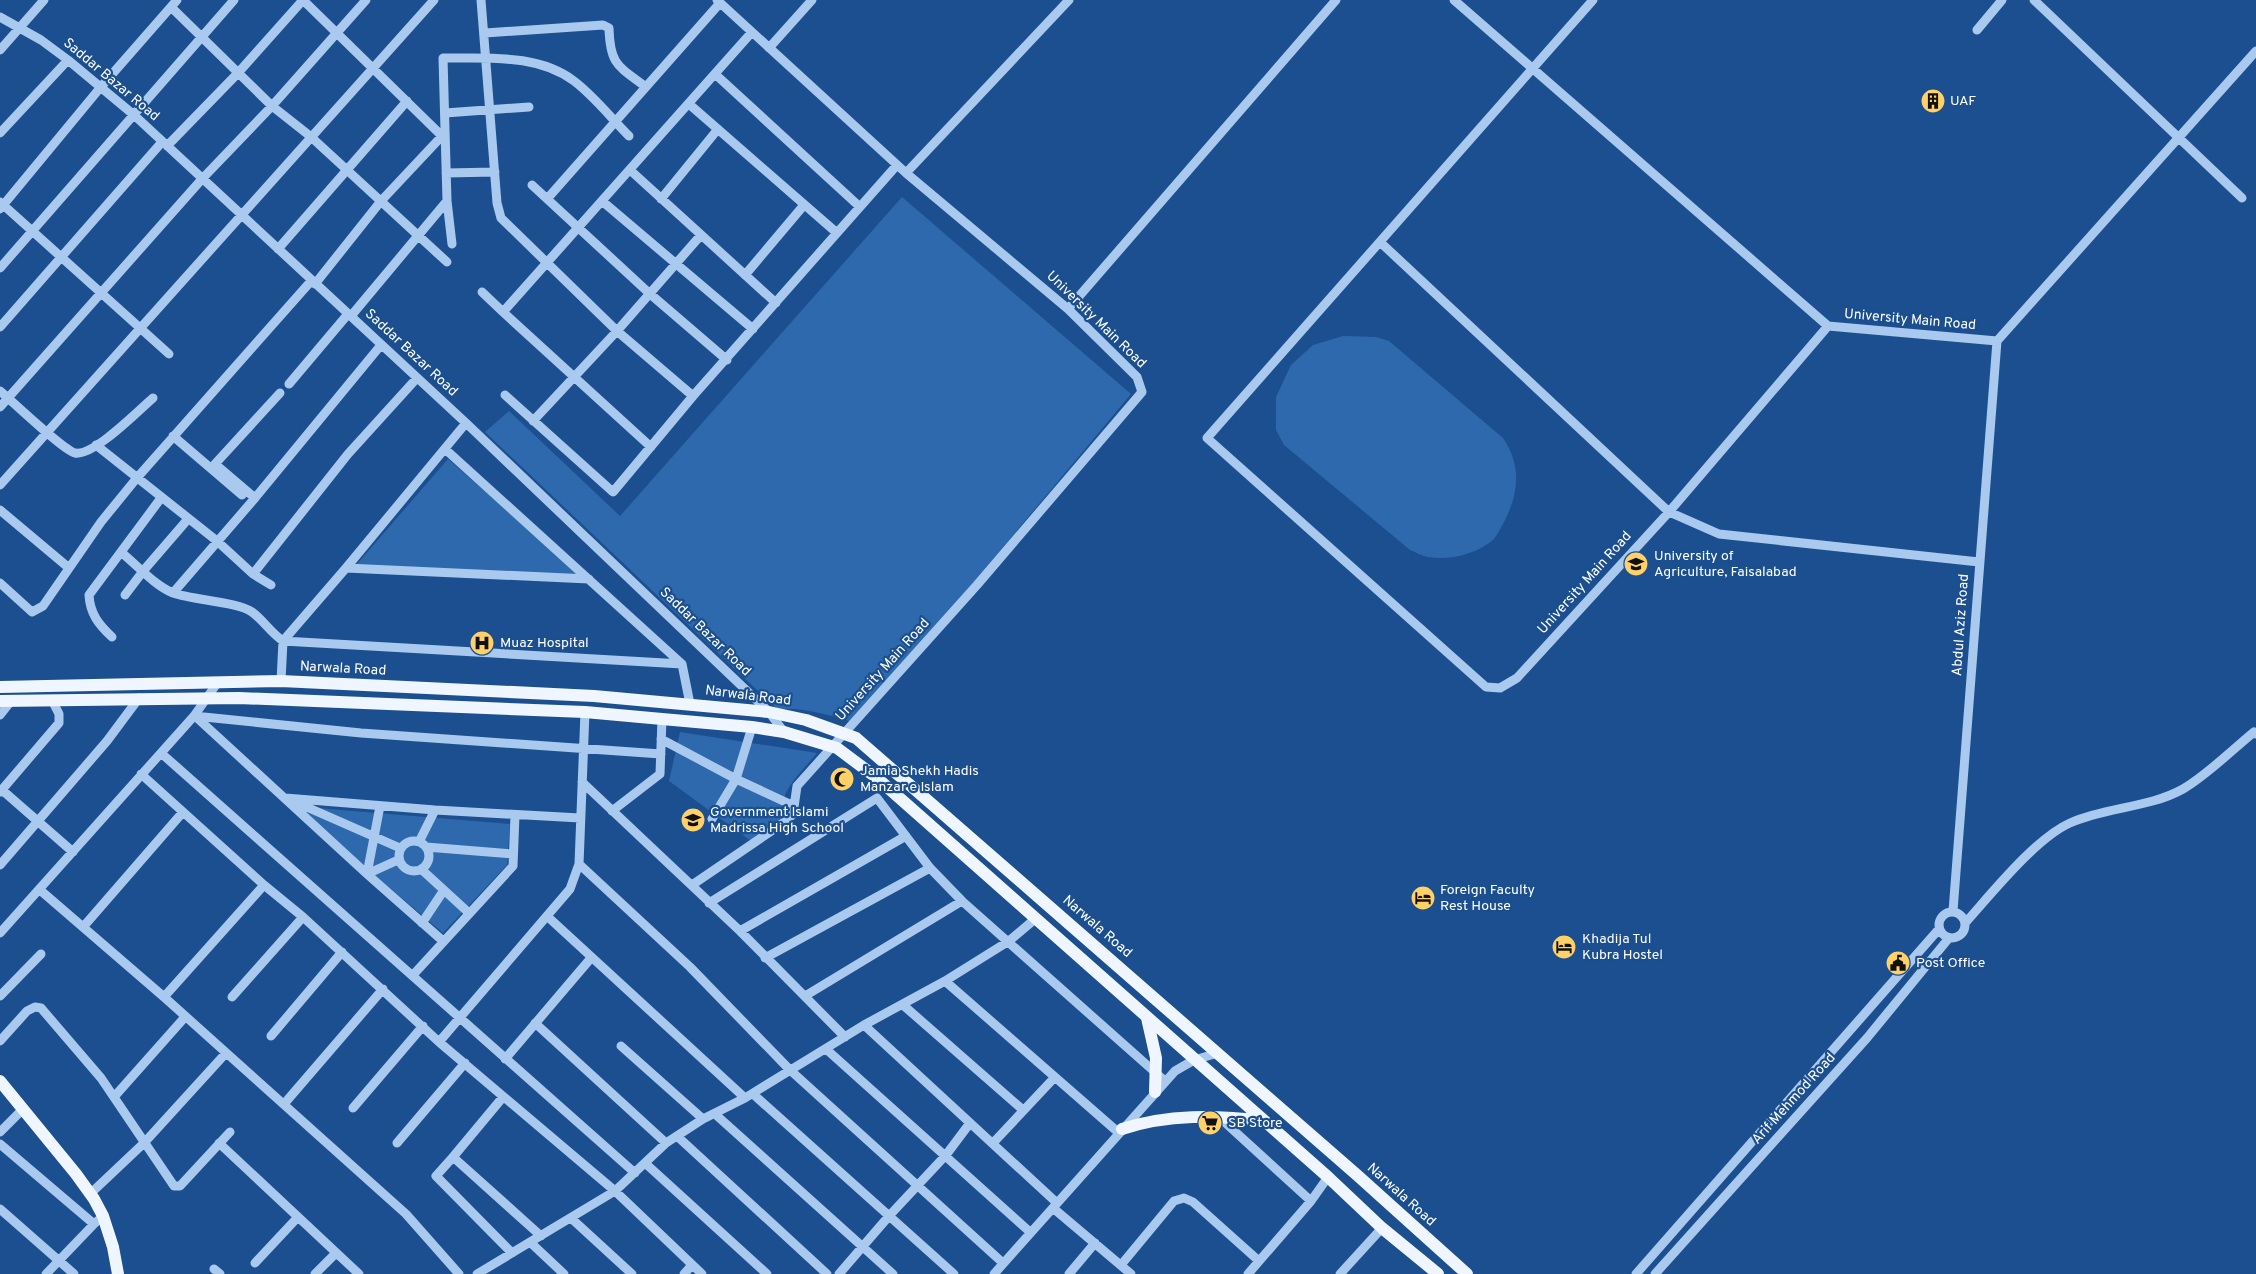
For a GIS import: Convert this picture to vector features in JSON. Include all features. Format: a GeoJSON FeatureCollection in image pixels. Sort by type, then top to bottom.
{"type":"FeatureCollection","features":[{"type":"Feature","properties":{"kind":"main road","name":"Narwala Road"},"geometry":{"type":"LineString","coordinates":[[0,687],[281,681],[594,696],[769,712],[806,720],[856,738],[1218,1053],[1467,1274]]}},
{"type":"Feature","properties":{"kind":"main road"},"geometry":{"type":"LineString","coordinates":[[6,701],[208,698],[585,712],[752,727],[784,732],[831,746],[871,773],[1328,1177],[1382,1228],[1438,1274]]}},
{"type":"Feature","properties":{"kind":"main road"},"geometry":{"type":"LineString","coordinates":[[1147,1017],[1161,1077],[1155,1092]]}},
{"type":"Feature","properties":{"kind":"main road"},"geometry":{"type":"LineString","coordinates":[[0,1081],[90,1194],[99,1220],[113,1247],[118,1274]]}},
{"type":"Feature","properties":{"kind":"main road"},"geometry":{"type":"LineString","coordinates":[[1120,1131],[1144,1122],[1174,1118],[1218,1117],[1264,1121]]}},
{"type":"Feature","properties":{"kind":"street"},"geometry":{"type":"LineString","coordinates":[[0,50],[44,0]]}},
{"type":"Feature","properties":{"kind":"street"},"geometry":{"type":"LineString","coordinates":[[0,268],[234,0]]}},
{"type":"Feature","properties":{"kind":"street"},"geometry":{"type":"LineString","coordinates":[[0,327],[61,257],[165,144],[238,73],[303,0],[442,136],[381,201],[314,282],[136,478],[101,522],[43,606],[32,612],[0,583]]}},
{"type":"Feature","properties":{"kind":"street"},"geometry":{"type":"LineString","coordinates":[[0,407],[202,179],[272,106],[366,0]]}},
{"type":"Feature","properties":{"kind":"street"},"geometry":{"type":"LineString","coordinates":[[0,485],[242,216],[310,136],[434,0]]}},
{"type":"Feature","properties":{"kind":"street"},"geometry":{"type":"LineString","coordinates":[[481,0],[497,203],[501,218],[617,331],[693,396]]}},
{"type":"Feature","properties":{"kind":"street"},"geometry":{"type":"LineString","coordinates":[[770,48],[812,0]]}},
{"type":"Feature","properties":{"kind":"street"},"geometry":{"type":"LineString","coordinates":[[906,173],[1070,0]]}},
{"type":"Feature","properties":{"kind":"street"},"geometry":{"type":"LineString","coordinates":[[1068,310],[1336,0]]}},
{"type":"Feature","properties":{"kind":"street"},"geometry":{"type":"LineString","coordinates":[[1454,0],[1828,326]]}},
{"type":"Feature","properties":{"kind":"street"},"geometry":{"type":"LineString","coordinates":[[1593,0],[1380,242],[1669,512],[1719,534],[1979,562]]}},
{"type":"Feature","properties":{"kind":"street"},"geometry":{"type":"LineString","coordinates":[[1977,30],[2002,0]]}},
{"type":"Feature","properties":{"kind":"street"},"geometry":{"type":"LineString","coordinates":[[2034,0],[2242,198]]}},
{"type":"Feature","properties":{"kind":"street"},"geometry":{"type":"LineString","coordinates":[[547,198],[646,87],[718,2]]}},
{"type":"Feature","properties":{"kind":"street","name":"University Main Road"},"geometry":{"type":"LineString","coordinates":[[718,2],[906,173],[1068,310],[1137,377],[1142,392],[990,570],[797,786],[794,806]]}},
{"type":"Feature","properties":{"kind":"street"},"geometry":{"type":"LineString","coordinates":[[169,354],[1,205],[174,4],[202,37],[272,106],[310,136],[447,262]]}},
{"type":"Feature","properties":{"kind":"street","name":"Saddar Bazar Road"},"geometry":{"type":"LineString","coordinates":[[0,18],[41,40],[68,60],[165,144],[466,423],[769,712],[784,732]]}},
{"type":"Feature","properties":{"kind":"street"},"geometry":{"type":"LineString","coordinates":[[485,33],[603,25],[609,28],[610,49],[615,63],[646,87]]}},
{"type":"Feature","properties":{"kind":"street"},"geometry":{"type":"LineString","coordinates":[[503,312],[752,32]]}},
{"type":"Feature","properties":{"kind":"street"},"geometry":{"type":"LineString","coordinates":[[1997,341],[2256,51]]}},
{"type":"Feature","properties":{"kind":"street"},"geometry":{"type":"LineString","coordinates":[[452,244],[447,201],[443,58],[516,60],[539,64],[559,71],[576,82],[629,136]]}},
{"type":"Feature","properties":{"kind":"street"},"geometry":{"type":"LineString","coordinates":[[0,133],[68,60]]}},
{"type":"Feature","properties":{"kind":"street"},"geometry":{"type":"LineString","coordinates":[[715,74],[860,207]]}},
{"type":"Feature","properties":{"kind":"street"},"geometry":{"type":"LineString","coordinates":[[278,249],[407,101]]}},
{"type":"Feature","properties":{"kind":"street"},"geometry":{"type":"LineString","coordinates":[[689,104],[836,233]]}},
{"type":"Feature","properties":{"kind":"street"},"geometry":{"type":"LineString","coordinates":[[445,113],[529,107]]}},
{"type":"Feature","properties":{"kind":"street"},"geometry":{"type":"LineString","coordinates":[[661,199],[718,129]]}},
{"type":"Feature","properties":{"kind":"street"},"geometry":{"type":"LineString","coordinates":[[504,395],[613,492],[693,396],[727,360],[897,165]]}},
{"type":"Feature","properties":{"kind":"street"},"geometry":{"type":"LineString","coordinates":[[630,170],[776,303]]}},
{"type":"Feature","properties":{"kind":"street"},"geometry":{"type":"LineString","coordinates":[[446,173],[495,172]]}},
{"type":"Feature","properties":{"kind":"street"},"geometry":{"type":"LineString","coordinates":[[532,185],[727,360]]}},
{"type":"Feature","properties":{"kind":"street"},"geometry":{"type":"LineString","coordinates":[[289,384],[447,201]]}},
{"type":"Feature","properties":{"kind":"street"},"geometry":{"type":"LineString","coordinates":[[602,201],[753,329]]}},
{"type":"Feature","properties":{"kind":"street"},"geometry":{"type":"LineString","coordinates":[[745,275],[804,205]]}},
{"type":"Feature","properties":{"kind":"street"},"geometry":{"type":"LineString","coordinates":[[533,421],[617,331],[649,292],[701,235]]}},
{"type":"Feature","properties":{"kind":"street","name":"University Main Road"},"geometry":{"type":"LineString","coordinates":[[1380,242],[1208,438],[1486,687],[1500,688],[1517,678],[1669,512],[1828,326],[1997,341]]}},
{"type":"Feature","properties":{"kind":"street"},"geometry":{"type":"LineString","coordinates":[[482,292],[651,447]]}},
{"type":"Feature","properties":{"kind":"street","name":"Abdul Aziz Road"},"geometry":{"type":"LineString","coordinates":[[1953,911],[1997,341]]}},
{"type":"Feature","properties":{"kind":"street"},"geometry":{"type":"LineString","coordinates":[[173,592],[255,498],[381,345]]}},
{"type":"Feature","properties":{"kind":"street"},"geometry":{"type":"LineString","coordinates":[[253,574],[348,454],[417,378]]}},
{"type":"Feature","properties":{"kind":"street"},"geometry":{"type":"LineString","coordinates":[[0,391],[74,453],[83,452],[96,445],[128,421],[153,398]]}},
{"type":"Feature","properties":{"kind":"street"},"geometry":{"type":"LineString","coordinates":[[255,498],[215,464],[280,392]]}},
{"type":"Feature","properties":{"kind":"street"},"geometry":{"type":"LineString","coordinates":[[281,681],[283,641],[466,423]]}},
{"type":"Feature","properties":{"kind":"street"},"geometry":{"type":"LineString","coordinates":[[173,436],[242,495]]}},
{"type":"Feature","properties":{"kind":"street"},"geometry":{"type":"LineString","coordinates":[[96,445],[217,541],[253,574],[272,586]]}},
{"type":"Feature","properties":{"kind":"street"},"geometry":{"type":"LineString","coordinates":[[445,449],[682,664],[690,704]]}},
{"type":"Feature","properties":{"kind":"street"},"geometry":{"type":"LineString","coordinates":[[112,637],[97,622],[90,605],[89,595],[161,498]]}},
{"type":"Feature","properties":{"kind":"street"},"geometry":{"type":"LineString","coordinates":[[0,510],[69,568]]}},
{"type":"Feature","properties":{"kind":"street"},"geometry":{"type":"LineString","coordinates":[[126,596],[144,570],[188,519]]}},
{"type":"Feature","properties":{"kind":"street"},"geometry":{"type":"LineString","coordinates":[[122,552],[155,582],[173,592],[251,611],[283,641],[682,664]]}},
{"type":"Feature","properties":{"kind":"street"},"geometry":{"type":"LineString","coordinates":[[346,568],[589,579]]}},
{"type":"Feature","properties":{"kind":"street"},"geometry":{"type":"LineString","coordinates":[[0,933],[194,716],[218,682]]}},
{"type":"Feature","properties":{"kind":"street"},"geometry":{"type":"LineString","coordinates":[[0,865],[107,741],[139,698]]}},
{"type":"Feature","properties":{"kind":"street"},"geometry":{"type":"LineString","coordinates":[[52,700],[59,714],[59,723],[1,791],[73,852]]}},
{"type":"Feature","properties":{"kind":"street"},"geometry":{"type":"LineString","coordinates":[[0,715],[6,701]]}},
{"type":"Feature","properties":{"kind":"street"},"geometry":{"type":"LineString","coordinates":[[439,1042],[570,889],[579,864],[585,712]]}},
{"type":"Feature","properties":{"kind":"street"},"geometry":{"type":"LineString","coordinates":[[194,716],[361,733],[661,754]]}},
{"type":"Feature","properties":{"kind":"street"},"geometry":{"type":"LineString","coordinates":[[194,716],[443,941]]}},
{"type":"Feature","properties":{"kind":"street"},"geometry":{"type":"LineString","coordinates":[[612,811],[660,774],[662,718]]}},
{"type":"Feature","properties":{"kind":"street"},"geometry":{"type":"LineString","coordinates":[[712,819],[736,779],[752,727]]}},
{"type":"Feature","properties":{"kind":"street"},"geometry":{"type":"LineString","coordinates":[[1940,929],[1949,938],[1958,937],[1962,934],[1966,922],[2015,868],[2058,830],[2071,823],[2149,801],[2182,789],[2255,733]]}},
{"type":"Feature","properties":{"kind":"street"},"geometry":{"type":"LineString","coordinates":[[662,739],[736,779],[794,806],[793,814],[786,821],[692,885]]}},
{"type":"Feature","properties":{"kind":"street"},"geometry":{"type":"LineString","coordinates":[[161,752],[635,1173]]}},
{"type":"Feature","properties":{"kind":"street"},"geometry":{"type":"LineString","coordinates":[[141,774],[264,885],[342,952],[464,1064],[615,1191],[702,1274]]}},
{"type":"Feature","properties":{"kind":"street"},"geometry":{"type":"LineString","coordinates":[[582,782],[740,931],[845,1037]]}},
{"type":"Feature","properties":{"kind":"street"},"geometry":{"type":"LineString","coordinates":[[285,798],[435,810],[580,818]]}},
{"type":"Feature","properties":{"kind":"street"},"geometry":{"type":"LineString","coordinates":[[285,798],[400,848]]}},
{"type":"Feature","properties":{"kind":"street"},"geometry":{"type":"LineString","coordinates":[[709,903],[878,798],[930,868],[962,901],[1161,1077],[1194,1060],[1218,1053]]}},
{"type":"Feature","properties":{"kind":"street"},"geometry":{"type":"LineString","coordinates":[[367,874],[380,806]]}},
{"type":"Feature","properties":{"kind":"street"},"geometry":{"type":"LineString","coordinates":[[423,844],[435,810]]}},
{"type":"Feature","properties":{"kind":"street"},"geometry":{"type":"LineString","coordinates":[[84,926],[183,812]]}},
{"type":"Feature","properties":{"kind":"street"},"geometry":{"type":"LineString","coordinates":[[413,975],[513,866],[515,815]]}},
{"type":"Feature","properties":{"kind":"street"},"geometry":{"type":"LineString","coordinates":[[740,931],[906,836]]}},
{"type":"Feature","properties":{"kind":"street"},"geometry":{"type":"LineString","coordinates":[[423,844],[430,852],[428,865],[418,872],[406,870],[398,860],[400,848],[410,840],[423,844],[513,854]]}},
{"type":"Feature","properties":{"kind":"street"},"geometry":{"type":"LineString","coordinates":[[367,874],[398,860]]}},
{"type":"Feature","properties":{"kind":"street"},"geometry":{"type":"LineString","coordinates":[[579,864],[690,967],[790,1070],[1003,1263]]}},
{"type":"Feature","properties":{"kind":"street"},"geometry":{"type":"LineString","coordinates":[[765,958],[930,868]]}},
{"type":"Feature","properties":{"kind":"street"},"geometry":{"type":"LineString","coordinates":[[421,869],[469,912]]}},
{"type":"Feature","properties":{"kind":"street"},"geometry":{"type":"LineString","coordinates":[[164,997],[264,885]]}},
{"type":"Feature","properties":{"kind":"street"},"geometry":{"type":"LineString","coordinates":[[40,890],[84,926],[406,1214],[459,1274]]}},
{"type":"Feature","properties":{"kind":"street"},"geometry":{"type":"LineString","coordinates":[[422,922],[444,890]]}},
{"type":"Feature","properties":{"kind":"street"},"geometry":{"type":"LineString","coordinates":[[805,996],[962,901]]}},
{"type":"Feature","properties":{"kind":"street"},"geometry":{"type":"LineString","coordinates":[[1636,1274],[1940,929],[1942,917],[1953,911],[1961,914],[1966,922]]}},
{"type":"Feature","properties":{"kind":"street"},"geometry":{"type":"LineString","coordinates":[[232,997],[303,917]]}},
{"type":"Feature","properties":{"kind":"street"},"geometry":{"type":"LineString","coordinates":[[548,917],[591,958],[954,1274]]}},
{"type":"Feature","properties":{"kind":"street"},"geometry":{"type":"LineString","coordinates":[[477,1274],[491,1271],[512,1254],[615,1191],[666,1143],[703,1119],[749,1096],[864,1025],[945,981],[1009,941],[1035,919]]}},
{"type":"Feature","properties":{"kind":"street","name":"Arif Mehmod Road"},"geometry":{"type":"LineString","coordinates":[[1656,1273],[1842,1066],[1949,938]]}},
{"type":"Feature","properties":{"kind":"street"},"geometry":{"type":"LineString","coordinates":[[271,1036],[342,952]]}},
{"type":"Feature","properties":{"kind":"street"},"geometry":{"type":"LineString","coordinates":[[0,996],[41,954]]}},
{"type":"Feature","properties":{"kind":"street"},"geometry":{"type":"LineString","coordinates":[[506,1059],[591,958]]}},
{"type":"Feature","properties":{"kind":"street"},"geometry":{"type":"LineString","coordinates":[[945,981],[1120,1131]]}},
{"type":"Feature","properties":{"kind":"street"},"geometry":{"type":"LineString","coordinates":[[284,1104],[383,989]]}},
{"type":"Feature","properties":{"kind":"street"},"geometry":{"type":"LineString","coordinates":[[903,1005],[1023,1110]]}},
{"type":"Feature","properties":{"kind":"street"},"geometry":{"type":"LineString","coordinates":[[0,1041],[27,1011],[35,1007],[41,1008],[114,1097],[174,1186],[180,1186],[230,1132]]}},
{"type":"Feature","properties":{"kind":"street"},"geometry":{"type":"LineString","coordinates":[[114,1097],[185,1017]]}},
{"type":"Feature","properties":{"kind":"street"},"geometry":{"type":"LineString","coordinates":[[535,1023],[666,1143]]}},
{"type":"Feature","properties":{"kind":"street"},"geometry":{"type":"LineString","coordinates":[[864,1025],[993,1143],[1055,1206],[1131,1274]]}},
{"type":"Feature","properties":{"kind":"street"},"geometry":{"type":"LineString","coordinates":[[352,1108],[423,1026]]}},
{"type":"Feature","properties":{"kind":"street"},"geometry":{"type":"LineString","coordinates":[[621,1046],[703,1119]]}},
{"type":"Feature","properties":{"kind":"street"},"geometry":{"type":"LineString","coordinates":[[826,1049],[1030,1232]]}},
{"type":"Feature","properties":{"kind":"street"},"geometry":{"type":"LineString","coordinates":[[90,1194],[144,1143],[226,1053]]}},
{"type":"Feature","properties":{"kind":"street"},"geometry":{"type":"LineString","coordinates":[[1829,1055],[1842,1066]]}},
{"type":"Feature","properties":{"kind":"street"},"geometry":{"type":"LineString","coordinates":[[397,1143],[464,1064]]}},
{"type":"Feature","properties":{"kind":"street"},"geometry":{"type":"LineString","coordinates":[[993,1143],[1055,1077]]}},
{"type":"Feature","properties":{"kind":"street"},"geometry":{"type":"LineString","coordinates":[[994,1274],[1155,1092]]}},
{"type":"Feature","properties":{"kind":"street"},"geometry":{"type":"LineString","coordinates":[[503,1097],[436,1176],[512,1254]]}},
{"type":"Feature","properties":{"kind":"street"},"geometry":{"type":"LineString","coordinates":[[0,1132],[23,1109]]}},
{"type":"Feature","properties":{"kind":"street"},"geometry":{"type":"LineString","coordinates":[[715,1114],[893,1274]]}},
{"type":"Feature","properties":{"kind":"street"},"geometry":{"type":"LineString","coordinates":[[1218,1117],[1311,1201]]}},
{"type":"Feature","properties":{"kind":"street"},"geometry":{"type":"LineString","coordinates":[[839,1274],[889,1216],[946,1155],[970,1123]]}},
{"type":"Feature","properties":{"kind":"street"},"geometry":{"type":"LineString","coordinates":[[678,1137],[828,1274]]}},
{"type":"Feature","properties":{"kind":"street"},"geometry":{"type":"LineString","coordinates":[[1752,1142],[1763,1153]]}},
{"type":"Feature","properties":{"kind":"street"},"geometry":{"type":"LineString","coordinates":[[220,1143],[359,1274]]}},
{"type":"Feature","properties":{"kind":"street"},"geometry":{"type":"LineString","coordinates":[[0,1144],[99,1220],[46,1274]]}},
{"type":"Feature","properties":{"kind":"street"},"geometry":{"type":"LineString","coordinates":[[453,1157],[541,1236]]}},
{"type":"Feature","properties":{"kind":"street"},"geometry":{"type":"LineString","coordinates":[[645,1163],[767,1274]]}},
{"type":"Feature","properties":{"kind":"street"},"geometry":{"type":"LineString","coordinates":[[1248,1274],[1311,1201],[1328,1177]]}},
{"type":"Feature","properties":{"kind":"street"},"geometry":{"type":"LineString","coordinates":[[1121,1265],[1174,1201],[1184,1198],[1193,1202],[1259,1261]]}},
{"type":"Feature","properties":{"kind":"street"},"geometry":{"type":"LineString","coordinates":[[0,1209],[74,1274]]}},
{"type":"Feature","properties":{"kind":"street"},"geometry":{"type":"LineString","coordinates":[[255,1263],[298,1217]]}},
{"type":"Feature","properties":{"kind":"street"},"geometry":{"type":"LineString","coordinates":[[572,1219],[632,1274]]}},
{"type":"Feature","properties":{"kind":"street"},"geometry":{"type":"LineString","coordinates":[[1340,1274],[1382,1228]]}},
{"type":"Feature","properties":{"kind":"street"},"geometry":{"type":"LineString","coordinates":[[531,1243],[564,1274]]}},
{"type":"Feature","properties":{"kind":"street"},"geometry":{"type":"LineString","coordinates":[[1069,1274],[1095,1243]]}},
{"type":"Feature","properties":{"kind":"street"},"geometry":{"type":"LineString","coordinates":[[315,1274],[336,1253]]}},
{"type":"Feature","properties":{"kind":"street"},"geometry":{"type":"LineString","coordinates":[[1646,1262],[1656,1273]]}},
{"type":"Feature","properties":{"kind":"street"},"geometry":{"type":"LineString","coordinates":[[684,1274],[692,1265]]}},
{"type":"Feature","properties":{"kind":"shaded area"},"geometry":{"type":"Polygon","coordinates":[[[902,197],[1131,394],[856,723],[807,710],[777,709],[485,432],[509,411],[620,516],[902,197]]]}},
{"type":"Feature","properties":{"kind":"shaded area"},"geometry":{"type":"Polygon","coordinates":[[[1343,336],[1376,337],[1389,341],[1503,438],[1516,470],[1515,491],[1503,524],[1494,538],[1486,545],[1471,553],[1444,558],[1426,556],[1410,550],[1284,445],[1276,430],[1276,397],[1291,365],[1313,345],[1343,336]]]}},
{"type":"Feature","properties":{"kind":"shaded area"},"geometry":{"type":"Polygon","coordinates":[[[448,459],[589,583],[351,571],[448,459]]]}},
{"type":"Feature","properties":{"kind":"shaded area"},"geometry":{"type":"Polygon","coordinates":[[[680,732],[817,753],[797,776],[786,793],[781,812],[782,823],[751,841],[669,781],[680,732]]]}},
{"type":"Feature","properties":{"kind":"shaded area"},"geometry":{"type":"Polygon","coordinates":[[[305,807],[510,824],[507,865],[443,933],[302,813],[305,807]]]}},
{"type":"Feature","properties":{"kind":"place","name":"UAF"},"geometry":{"type":"Point","coordinates":[1933,101]}},
{"type":"Feature","properties":{"kind":"place","name":"University of Agriculture, Faisalabad"},"geometry":{"type":"Point","coordinates":[1636,564]}},
{"type":"Feature","properties":{"kind":"place","name":"Muaz Hospital"},"geometry":{"type":"Point","coordinates":[482,643]}},
{"type":"Feature","properties":{"kind":"place","name":"Jamia Shekh Hadis Manzar e Islam"},"geometry":{"type":"Point","coordinates":[842,779]}},
{"type":"Feature","properties":{"kind":"place","name":"Government Islami Madrissa High School"},"geometry":{"type":"Point","coordinates":[693,820]}},
{"type":"Feature","properties":{"kind":"place","name":"Foreign Faculty Rest House"},"geometry":{"type":"Point","coordinates":[1423,898]}},
{"type":"Feature","properties":{"kind":"place","name":"Khadija Tul Kubra Hostel"},"geometry":{"type":"Point","coordinates":[1564,947]}},
{"type":"Feature","properties":{"kind":"place","name":"Post Office"},"geometry":{"type":"Point","coordinates":[1898,963]}},
{"type":"Feature","properties":{"kind":"place","name":"SB Store"},"geometry":{"type":"Point","coordinates":[1210,1123]}}]}
